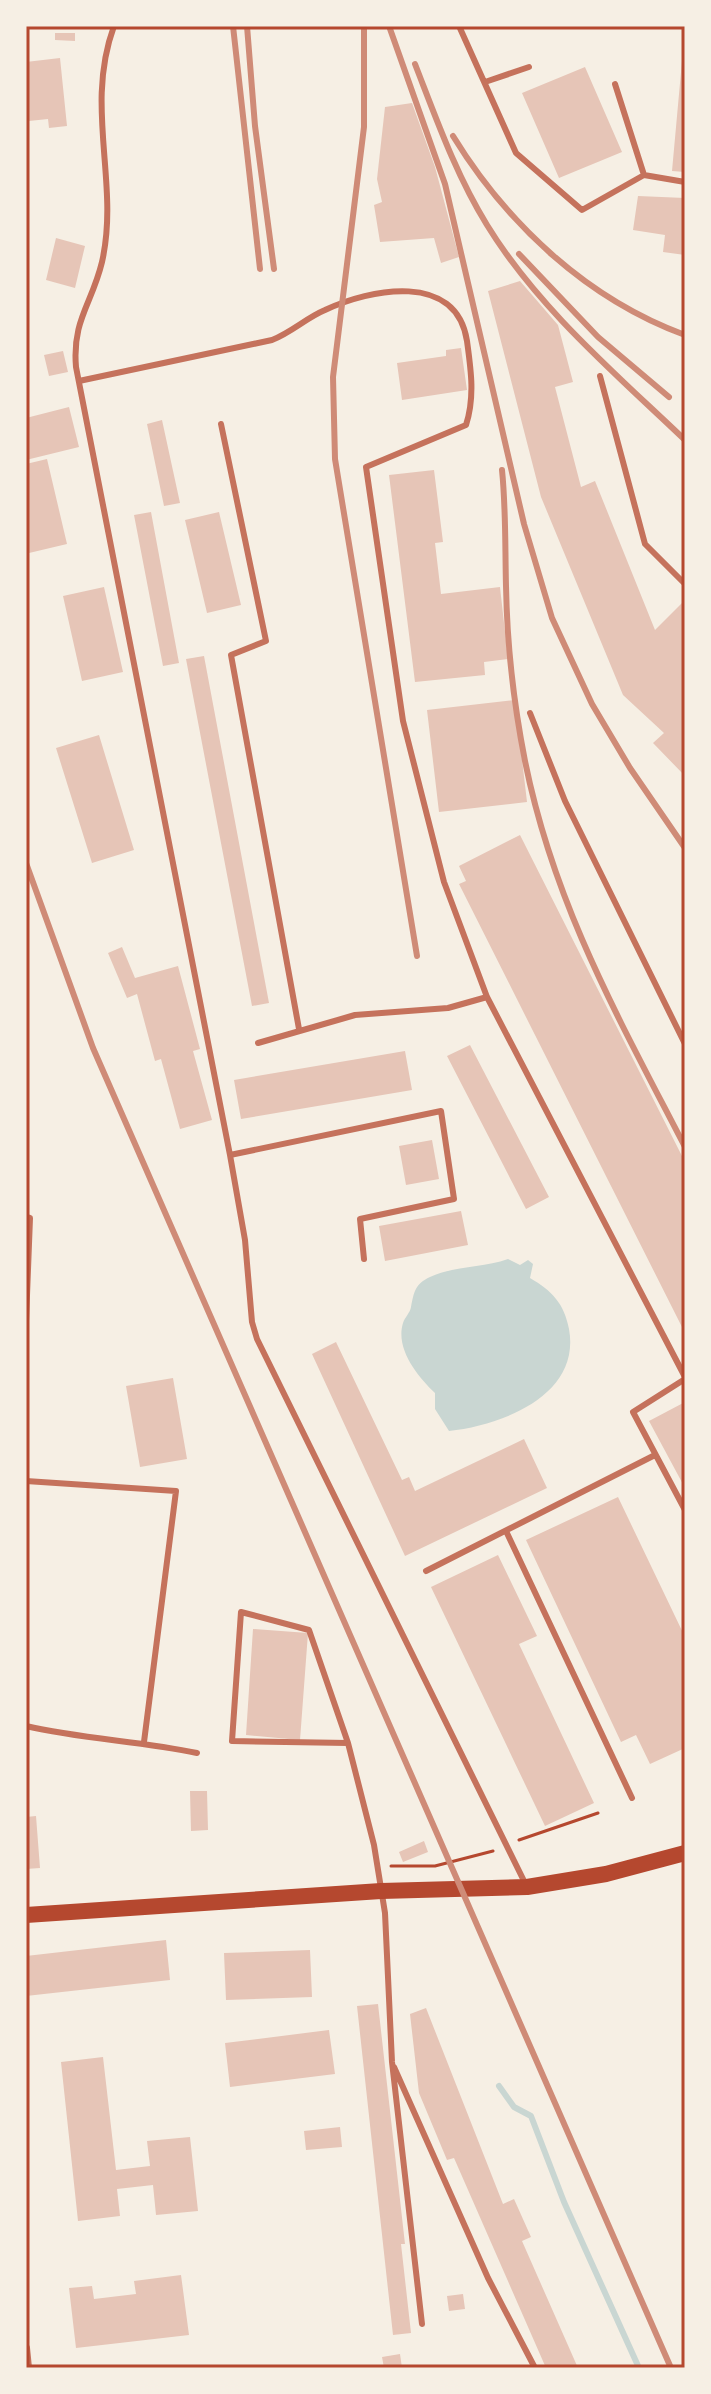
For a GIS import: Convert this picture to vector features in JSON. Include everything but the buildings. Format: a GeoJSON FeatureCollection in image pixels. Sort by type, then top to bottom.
{"type":"FeatureCollection","features":[{"type":"Feature","properties":{"kind":"main road"},"geometry":{"type":"LineString","coordinates":[[26,1915],[381,1891],[527,1887],[606,1874],[685,1853]]}},
{"type":"Feature","properties":{"kind":"street"},"geometry":{"type":"LineString","coordinates":[[26,2348],[28,2368]]}},
{"type":"Feature","properties":{"kind":"lane"},"geometry":{"type":"LineString","coordinates":[[114,26],[102,77],[99,120],[107,234],[102,263],[75,334],[79,381],[230,1155],[245,1240],[252,1322],[257,1339],[527,1887]]}},
{"type":"Feature","properties":{"kind":"lane"},"geometry":{"type":"LineString","coordinates":[[459,26],[516,153],[582,210],[644,175],[685,182]]}},
{"type":"Feature","properties":{"kind":"lane"},"geometry":{"type":"LineString","coordinates":[[485,82],[529,67]]}},
{"type":"Feature","properties":{"kind":"lane"},"geometry":{"type":"LineString","coordinates":[[615,84],[644,175]]}},
{"type":"Feature","properties":{"kind":"lane"},"geometry":{"type":"LineString","coordinates":[[79,381],[272,340],[298,328],[324,310],[372,294],[418,291],[440,299],[456,313],[466,337],[472,382],[466,425],[366,467],[403,721],[444,882],[487,997],[685,1378],[633,1412],[685,1510]]}},
{"type":"Feature","properties":{"kind":"lane"},"geometry":{"type":"LineString","coordinates":[[600,376],[645,544],[685,584]]}},
{"type":"Feature","properties":{"kind":"lane"},"geometry":{"type":"LineString","coordinates":[[221,424],[266,641],[231,655],[299,1029]]}},
{"type":"Feature","properties":{"kind":"lane"},"geometry":{"type":"LineString","coordinates":[[530,713],[565,801],[685,1044]]}},
{"type":"Feature","properties":{"kind":"lane"},"geometry":{"type":"LineString","coordinates":[[258,1043],[355,1015],[448,1008],[487,997]]}},
{"type":"Feature","properties":{"kind":"lane"},"geometry":{"type":"LineString","coordinates":[[230,1155],[441,1111],[454,1199],[360,1219],[364,1259]]}},
{"type":"Feature","properties":{"kind":"lane"},"geometry":{"type":"LineString","coordinates":[[26,1217],[30,1218],[26,1321]]}},
{"type":"Feature","properties":{"kind":"lane"},"geometry":{"type":"LineString","coordinates":[[426,1571],[655,1455]]}},
{"type":"Feature","properties":{"kind":"lane"},"geometry":{"type":"LineString","coordinates":[[26,1481],[176,1491],[144,1742]]}},
{"type":"Feature","properties":{"kind":"lane"},"geometry":{"type":"LineString","coordinates":[[506,1531],[632,1798]]}},
{"type":"Feature","properties":{"kind":"lane"},"geometry":{"type":"LineString","coordinates":[[348,1743],[232,1741],[241,1612],[309,1630],[348,1743],[378,1866],[392,2062],[422,2324]]}},
{"type":"Feature","properties":{"kind":"lane"},"geometry":{"type":"LineString","coordinates":[[26,1726],[58,1734],[144,1742],[197,1753]]}},
{"type":"Feature","properties":{"kind":"lane"},"geometry":{"type":"LineString","coordinates":[[392,2062],[488,2278],[535,2368]]}},
{"type":"Feature","properties":{"kind":"path"},"geometry":{"type":"LineString","coordinates":[[378,1866],[448,1864],[598,1813]]}},
{"type":"Feature","properties":{"kind":"shaded area"},"geometry":{"type":"Polygon","coordinates":[[[508,1259],[520,1265],[528,1260],[533,1264],[530,1278],[551,1293],[564,1312],[569,1329],[570,1352],[563,1372],[551,1389],[534,1402],[492,1422],[449,1431],[435,1409],[435,1393],[415,1371],[405,1352],[401,1333],[403,1323],[416,1289],[425,1280],[439,1273],[508,1259]]]}},
{"type":"Feature","properties":{"kind":"waterway"},"geometry":{"type":"LineString","coordinates":[[499,2086],[514,2107],[531,2116],[564,2202],[639,2368]]}},
{"type":"Feature","properties":{"kind":"railway"},"geometry":{"type":"LineString","coordinates":[[233,26],[260,269]]}},
{"type":"Feature","properties":{"kind":"railway"},"geometry":{"type":"LineString","coordinates":[[247,26],[255,126],[274,269]]}},
{"type":"Feature","properties":{"kind":"railway"},"geometry":{"type":"LineString","coordinates":[[364,26],[364,127],[333,377],[335,459],[417,956]]}},
{"type":"Feature","properties":{"kind":"railway"},"geometry":{"type":"LineString","coordinates":[[389,26],[445,184],[524,524],[552,618],[592,704],[630,768],[685,848]]}},
{"type":"Feature","properties":{"kind":"railway"},"geometry":{"type":"LineString","coordinates":[[415,64],[466,186],[507,255],[579,339],[685,440]]}},
{"type":"Feature","properties":{"kind":"railway"},"geometry":{"type":"LineString","coordinates":[[453,136],[498,199],[552,255],[615,301],[685,335]]}},
{"type":"Feature","properties":{"kind":"railway"},"geometry":{"type":"LineString","coordinates":[[519,254],[598,337],[669,397]]}},
{"type":"Feature","properties":{"kind":"railway"},"geometry":{"type":"LineString","coordinates":[[502,470],[512,674],[521,740],[537,814],[571,913],[591,960],[685,1147]]}},
{"type":"Feature","properties":{"kind":"railway"},"geometry":{"type":"LineString","coordinates":[[26,863],[93,1048],[671,2368]]}}]}
